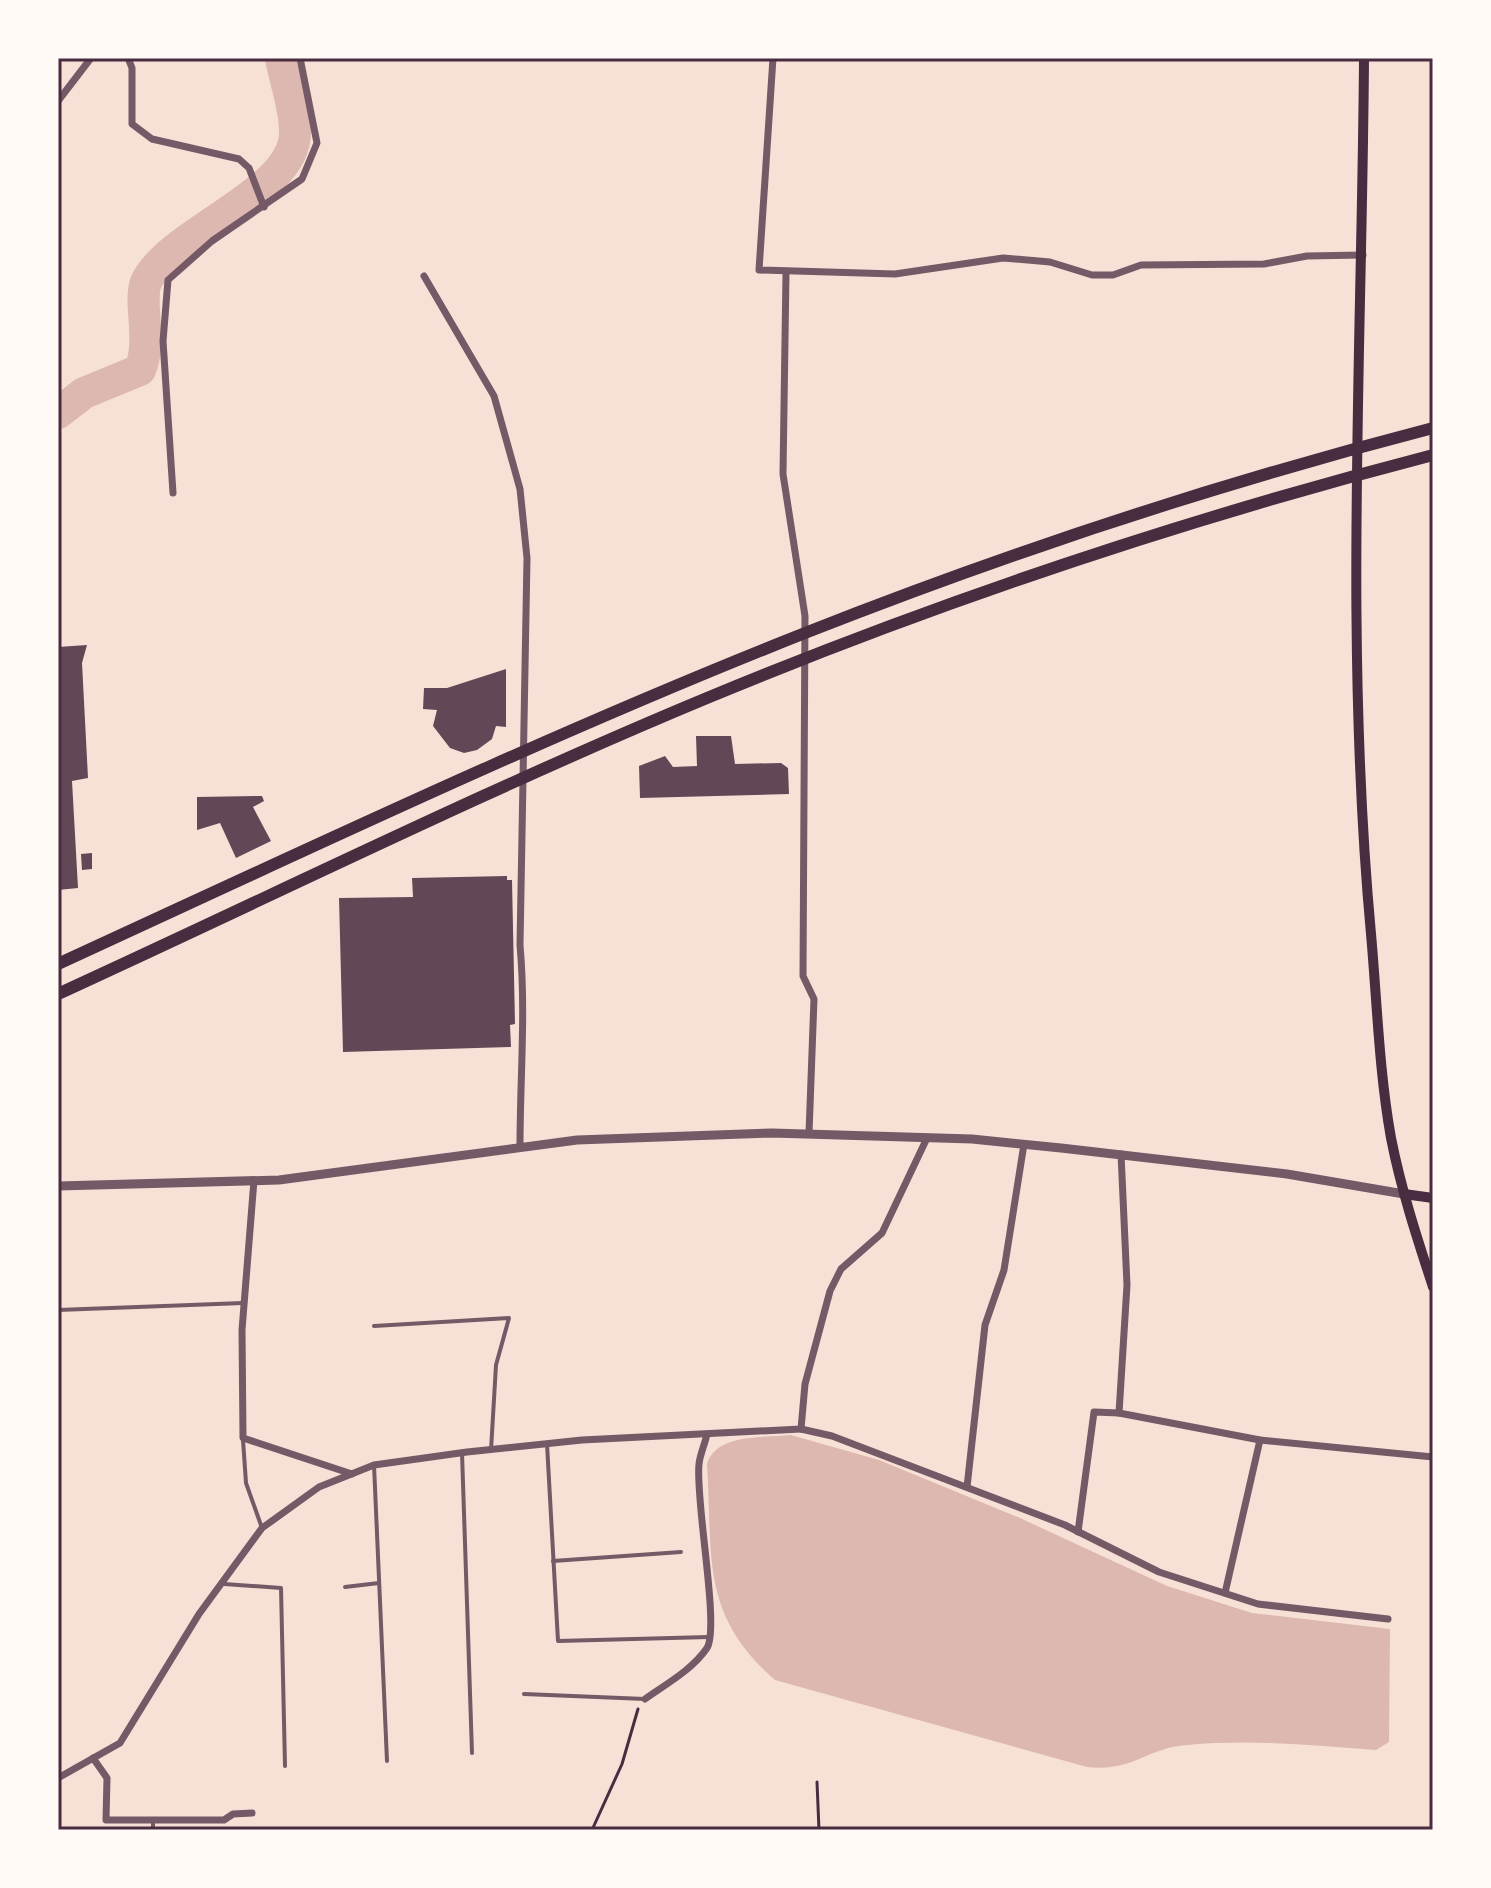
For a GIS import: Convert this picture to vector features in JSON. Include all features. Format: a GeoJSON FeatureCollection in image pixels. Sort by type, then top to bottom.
{"type":"FeatureCollection","features":[{"type":"Feature","properties":{"kind":"highway"},"geometry":{"type":"LineString","coordinates":[[58,964],[524,750],[804,633],[1089,530],[1433,428]]}},
{"type":"Feature","properties":{"kind":"highway"},"geometry":{"type":"LineString","coordinates":[[58,994],[523,777],[804,659],[1093,554],[1433,455]]}},
{"type":"Feature","properties":{"kind":"main road"},"geometry":{"type":"LineString","coordinates":[[1364,58],[1363,255],[1354,478],[1362,843],[1389,1123],[1404,1194],[1433,1287]]}},
{"type":"Feature","properties":{"kind":"main road"},"geometry":{"type":"LineString","coordinates":[[1404,1194],[1433,1198]]}},
{"type":"Feature","properties":{"kind":"street"},"geometry":{"type":"LineString","coordinates":[[58,101],[91,58]]}},
{"type":"Feature","properties":{"kind":"street"},"geometry":{"type":"LineString","coordinates":[[128,58],[132,68],[132,124],[152,139],[239,159],[249,168],[264,207]]}},
{"type":"Feature","properties":{"kind":"street"},"geometry":{"type":"LineString","coordinates":[[173,493],[163,341],[168,280],[212,241],[302,179],[317,143],[300,58]]}},
{"type":"Feature","properties":{"kind":"street"},"geometry":{"type":"LineString","coordinates":[[773,58],[759,270],[895,274],[1003,258],[1050,262],[1092,275],[1113,275],[1141,265],[1264,264],[1307,256],[1363,255]]}},
{"type":"Feature","properties":{"kind":"street"},"geometry":{"type":"LineString","coordinates":[[786,273],[783,474],[804,633],[803,976],[814,999],[809,1133]]}},
{"type":"Feature","properties":{"kind":"street"},"geometry":{"type":"LineString","coordinates":[[424,276],[494,396],[520,489],[527,558],[520,945],[525,1005],[520,1045],[520,1146]]}},
{"type":"Feature","properties":{"kind":"street"},"geometry":{"type":"LineString","coordinates":[[58,1186],[335,1175],[520,1146],[636,1135],[809,1133],[1024,1144],[1287,1174],[1404,1194]]}},
{"type":"Feature","properties":{"kind":"street"},"geometry":{"type":"LineString","coordinates":[[801,1429],[805,1384],[830,1291],[841,1269],[882,1233],[927,1138]]}},
{"type":"Feature","properties":{"kind":"street"},"geometry":{"type":"LineString","coordinates":[[967,1487],[985,1325],[1004,1270],[1024,1144]]}},
{"type":"Feature","properties":{"kind":"street"},"geometry":{"type":"LineString","coordinates":[[1119,1413],[1127,1285],[1121,1154]]}},
{"type":"Feature","properties":{"kind":"street"},"geometry":{"type":"LineString","coordinates":[[254,1180],[242,1330],[243,1438],[352,1474]]}},
{"type":"Feature","properties":{"kind":"street"},"geometry":{"type":"LineString","coordinates":[[1078,1532],[1094,1412],[1119,1413],[1260,1440],[1433,1457]]}},
{"type":"Feature","properties":{"kind":"street"},"geometry":{"type":"LineString","coordinates":[[58,1778],[120,1743],[173,1653],[262,1528],[319,1487],[374,1465],[462,1453],[547,1444],[801,1429],[832,1436],[967,1487],[1078,1532],[1159,1572],[1258,1604],[1388,1619]]}},
{"type":"Feature","properties":{"kind":"street"},"geometry":{"type":"LineString","coordinates":[[645,1699],[692,1665],[709,1645],[713,1623],[706,1585],[699,1465],[707,1434]]}},
{"type":"Feature","properties":{"kind":"street"},"geometry":{"type":"LineString","coordinates":[[1225,1593],[1260,1440]]}},
{"type":"Feature","properties":{"kind":"street"},"geometry":{"type":"LineString","coordinates":[[93,1758],[107,1778],[106,1820],[224,1820],[233,1814],[252,1813]]}},
{"type":"Feature","properties":{"kind":"lane"},"geometry":{"type":"LineString","coordinates":[[58,1310],[246,1303]]}},
{"type":"Feature","properties":{"kind":"lane"},"geometry":{"type":"LineString","coordinates":[[374,1326],[509,1318],[496,1365],[491,1450]]}},
{"type":"Feature","properties":{"kind":"lane"},"geometry":{"type":"LineString","coordinates":[[243,1438],[246,1483],[262,1528]]}},
{"type":"Feature","properties":{"kind":"lane"},"geometry":{"type":"LineString","coordinates":[[547,1444],[558,1641],[710,1637]]}},
{"type":"Feature","properties":{"kind":"lane"},"geometry":{"type":"LineString","coordinates":[[462,1453],[472,1753]]}},
{"type":"Feature","properties":{"kind":"lane"},"geometry":{"type":"LineString","coordinates":[[374,1465],[387,1761]]}},
{"type":"Feature","properties":{"kind":"lane"},"geometry":{"type":"LineString","coordinates":[[553,1561],[681,1552]]}},
{"type":"Feature","properties":{"kind":"lane"},"geometry":{"type":"LineString","coordinates":[[345,1587],[379,1583]]}},
{"type":"Feature","properties":{"kind":"lane"},"geometry":{"type":"LineString","coordinates":[[224,1584],[281,1588],[285,1766]]}},
{"type":"Feature","properties":{"kind":"lane"},"geometry":{"type":"LineString","coordinates":[[524,1694],[645,1699]]}},
{"type":"Feature","properties":{"kind":"lane"},"geometry":{"type":"LineString","coordinates":[[153,1820],[153,1830]]}},
{"type":"Feature","properties":{"kind":"path"},"geometry":{"type":"LineString","coordinates":[[592,1830],[622,1764],[635,1713],[645,1699]]}},
{"type":"Feature","properties":{"kind":"path"},"geometry":{"type":"LineString","coordinates":[[817,1782],[819,1830]]}},
{"type":"Feature","properties":{"kind":"shaded area"},"geometry":{"type":"Polygon","coordinates":[[[791,1435],[879,1460],[1020,1518],[1167,1586],[1252,1613],[1390,1629],[1389,1742],[1376,1750],[1211,1743],[1173,1747],[1117,1766],[1087,1767],[775,1680],[751,1656],[733,1631],[722,1607],[711,1555],[707,1464],[712,1454],[730,1442],[791,1435]]]}},
{"type":"Feature","properties":{"kind":"building"},"geometry":{"type":"Polygon","coordinates":[[[87,645],[82,663],[88,778],[72,781],[78,888],[58,890],[58,647],[87,645]]]}},
{"type":"Feature","properties":{"kind":"building"},"geometry":{"type":"Polygon","coordinates":[[[506,669],[506,727],[496,726],[492,739],[477,750],[464,753],[450,748],[433,726],[437,710],[423,709],[424,688],[447,688],[506,669]]]}},
{"type":"Feature","properties":{"kind":"building"},"geometry":{"type":"Polygon","coordinates":[[[696,736],[731,736],[735,764],[781,763],[788,768],[789,794],[640,798],[639,766],[665,756],[673,767],[697,766],[696,736]]]}},
{"type":"Feature","properties":{"kind":"building"},"geometry":{"type":"Polygon","coordinates":[[[262,796],[264,801],[253,807],[271,841],[236,858],[220,823],[197,830],[197,797],[262,796]]]}},
{"type":"Feature","properties":{"kind":"building"},"geometry":{"type":"Polygon","coordinates":[[[92,853],[92,869],[82,870],[81,854],[92,853]]]}},
{"type":"Feature","properties":{"kind":"building"},"geometry":{"type":"Polygon","coordinates":[[[507,876],[507,880],[512,880],[515,1024],[510,1025],[511,1047],[343,1052],[339,898],[413,897],[412,878],[507,876]]]}},
{"type":"Feature","properties":{"kind":"waterway"},"geometry":{"type":"LineString","coordinates":[[58,413],[84,393],[140,370],[145,346],[144,288],[147,280],[161,261],[182,244],[256,192],[277,173],[290,153],[295,122],[281,58]]}}]}
